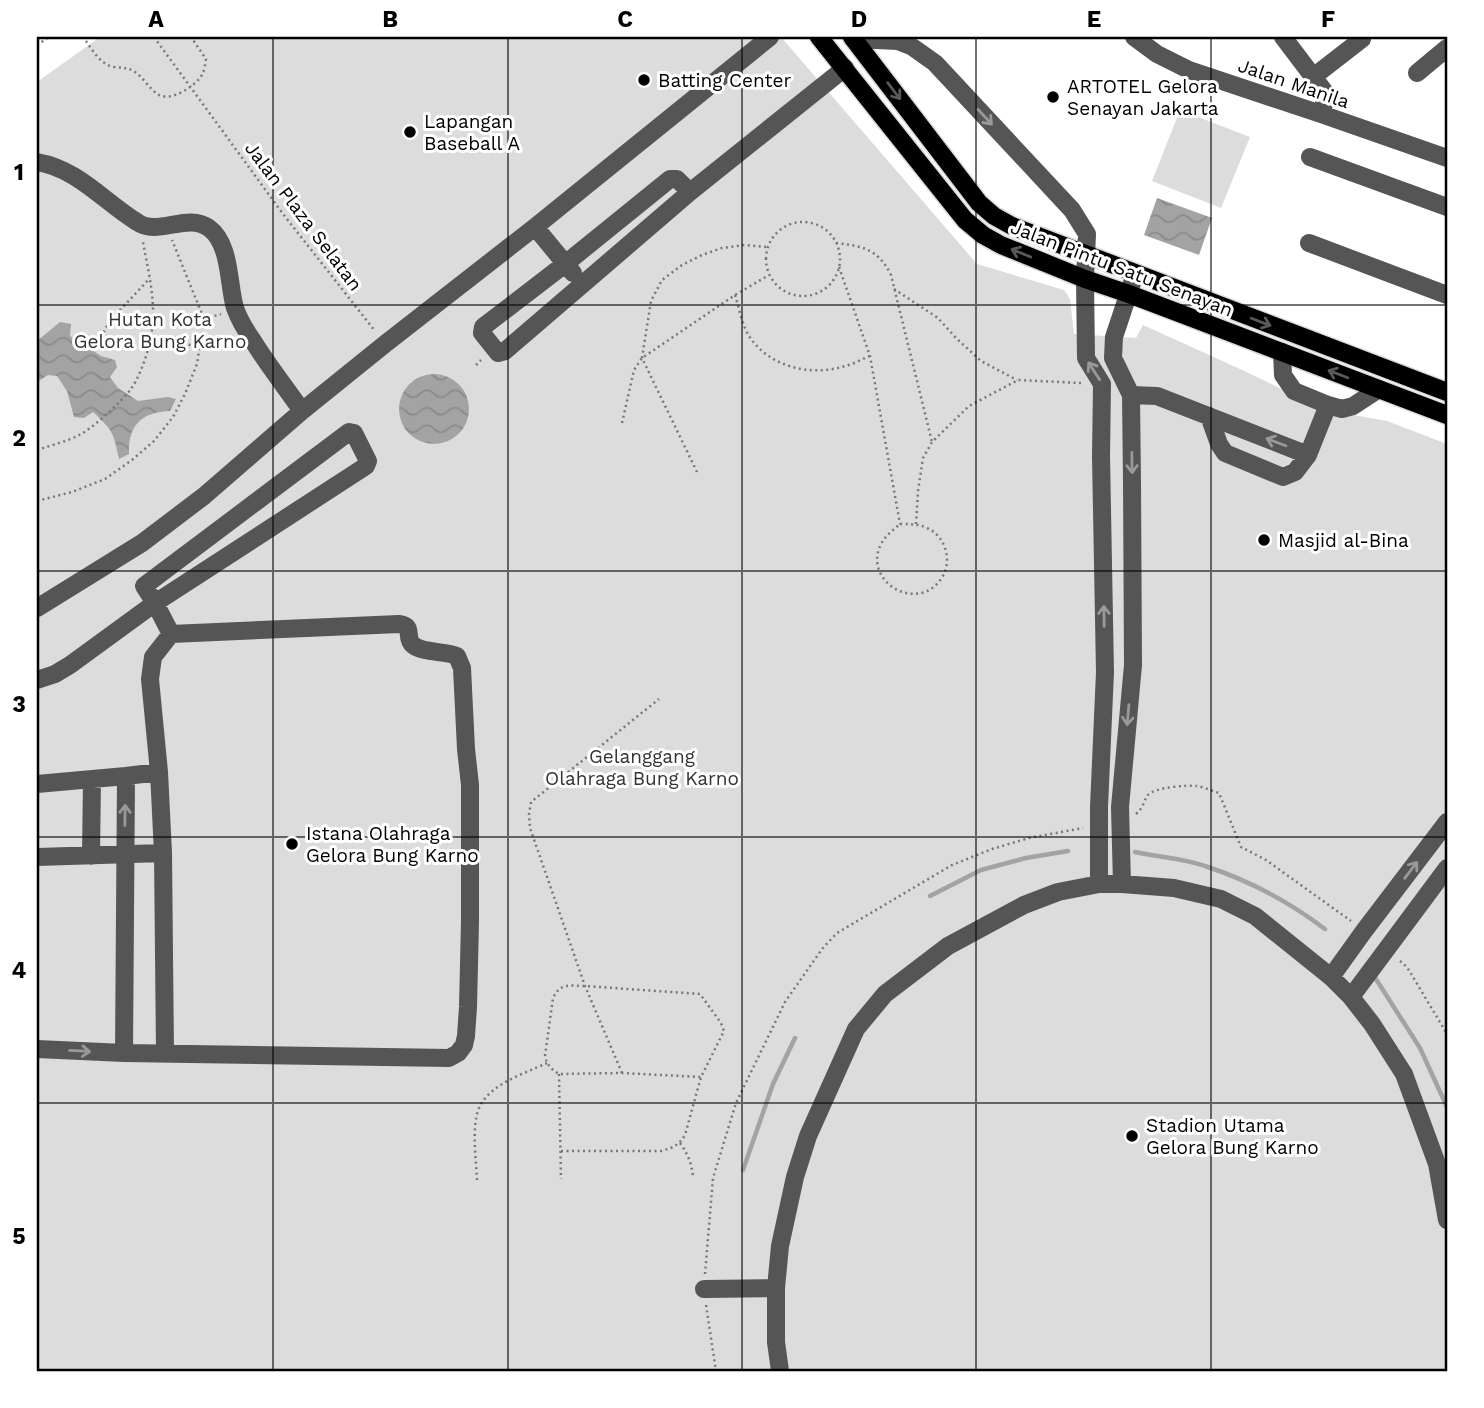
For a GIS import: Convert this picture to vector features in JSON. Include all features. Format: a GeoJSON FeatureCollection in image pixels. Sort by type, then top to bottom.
{"type":"FeatureCollection","features":[{"type":"Feature","properties":{"kind":"main road","name":"Jalan Pintu Satu Senayan"},"geometry":{"type":"LineString","coordinates":[[820,37],[965,220],[1000,245],[1447,415]]}},
{"type":"Feature","properties":{"kind":"main road","name":"Jalan Pintu Satu Senayan"},"geometry":{"type":"LineString","coordinates":[[853,38],[979,203],[994,216],[1087,256],[1447,392]]}},
{"type":"Feature","properties":{"kind":"street"},"geometry":{"type":"LineString","coordinates":[[37,608],[142,543],[204,496],[302,411],[770,37]]}},
{"type":"Feature","properties":{"kind":"street"},"geometry":{"type":"LineString","coordinates":[[917,37],[928,58]]}},
{"type":"Feature","properties":{"kind":"street","name":"Jalan Manila"},"geometry":{"type":"LineString","coordinates":[[1133,37],[1157,54],[1189,70],[1447,158]]}},
{"type":"Feature","properties":{"kind":"street"},"geometry":{"type":"LineString","coordinates":[[1307,37],[1287,42],[1327,95],[1321,114]]}},
{"type":"Feature","properties":{"kind":"street"},"geometry":{"type":"LineString","coordinates":[[853,38],[898,41],[911,46],[934,63],[1072,210],[1087,234],[1086,359],[1102,384],[1105,672],[1099,884]]}},
{"type":"Feature","properties":{"kind":"street"},"geometry":{"type":"LineString","coordinates":[[1313,77],[1362,38]]}},
{"type":"Feature","properties":{"kind":"street"},"geometry":{"type":"LineString","coordinates":[[1417,73],[1447,48]]}},
{"type":"Feature","properties":{"kind":"street"},"geometry":{"type":"LineString","coordinates":[[690,192],[677,179],[670,179],[483,327],[482,333],[498,353],[505,351],[690,192],[845,68]]}},
{"type":"Feature","properties":{"kind":"street"},"geometry":{"type":"LineString","coordinates":[[1310,158],[1447,207]]}},
{"type":"Feature","properties":{"kind":"street"},"geometry":{"type":"LineString","coordinates":[[37,162],[81,179],[140,225],[194,222],[213,230],[224,249],[235,309],[260,352],[302,411]]}},
{"type":"Feature","properties":{"kind":"street"},"geometry":{"type":"LineString","coordinates":[[535,227],[583,284]]}},
{"type":"Feature","properties":{"kind":"street"},"geometry":{"type":"LineString","coordinates":[[1309,243],[1447,295]]}},
{"type":"Feature","properties":{"kind":"street"},"geometry":{"type":"LineString","coordinates":[[1122,884],[1120,812],[1133,666],[1130,395],[1113,358],[1114,337],[1135,274]]}},
{"type":"Feature","properties":{"kind":"street"},"geometry":{"type":"LineString","coordinates":[[1282,352],[1283,375],[1294,391],[1328,405],[1342,409],[1353,406],[1379,389]]}},
{"type":"Feature","properties":{"kind":"street"},"geometry":{"type":"LineString","coordinates":[[1130,395],[1157,396],[1308,455]]}},
{"type":"Feature","properties":{"kind":"street"},"geometry":{"type":"LineString","coordinates":[[1209,416],[1225,453],[1283,477],[1295,472],[1308,455],[1328,405]]}},
{"type":"Feature","properties":{"kind":"street"},"geometry":{"type":"LineString","coordinates":[[37,680],[70,665],[155,603],[366,466],[368,461],[354,433],[349,432],[144,586],[155,603],[170,634]]}},
{"type":"Feature","properties":{"kind":"street"},"geometry":{"type":"LineString","coordinates":[[37,1049],[165,1054],[449,1058],[458,1053],[464,1045],[470,921],[470,785],[462,668],[457,656],[414,646],[409,640],[408,628],[399,624],[170,634]]}},
{"type":"Feature","properties":{"kind":"street"},"geometry":{"type":"LineString","coordinates":[[165,1054],[163,853],[150,679],[153,657],[170,634]]}},
{"type":"Feature","properties":{"kind":"street"},"geometry":{"type":"LineString","coordinates":[[1105,672],[1133,666]]}},
{"type":"Feature","properties":{"kind":"street"},"geometry":{"type":"LineString","coordinates":[[37,784],[159,772]]}},
{"type":"Feature","properties":{"kind":"street"},"geometry":{"type":"LineString","coordinates":[[124,1053],[126,776]]}},
{"type":"Feature","properties":{"kind":"street"},"geometry":{"type":"LineString","coordinates":[[91,856],[92,779]]}},
{"type":"Feature","properties":{"kind":"street"},"geometry":{"type":"LineString","coordinates":[[1100,807],[1120,812]]}},
{"type":"Feature","properties":{"kind":"street"},"geometry":{"type":"LineString","coordinates":[[1331,977],[1447,822]]}},
{"type":"Feature","properties":{"kind":"street"},"geometry":{"type":"LineString","coordinates":[[37,857],[163,853]]}},
{"type":"Feature","properties":{"kind":"street"},"geometry":{"type":"LineString","coordinates":[[1351,997],[1447,868]]}},
{"type":"Feature","properties":{"kind":"street"},"geometry":{"type":"LineString","coordinates":[[780,1371],[776,1342],[776,1288],[780,1246],[794,1177],[808,1136],[856,1029],[885,993],[948,946],[1024,905],[1058,892],[1099,884],[1122,884],[1174,888],[1221,899],[1255,916],[1331,977],[1372,1024],[1404,1073],[1437,1164],[1447,1220]]}},
{"type":"Feature","properties":{"kind":"street"},"geometry":{"type":"LineString","coordinates":[[1369,925],[1390,944]]}},
{"type":"Feature","properties":{"kind":"street"},"geometry":{"type":"LineString","coordinates":[[704,1289],[776,1288]]}},
{"type":"Feature","properties":{"kind":"path"},"geometry":{"type":"LineString","coordinates":[[37,45],[49,37]]}},
{"type":"Feature","properties":{"kind":"path","name":"Jalan Plaza Selatan"},"geometry":{"type":"LineString","coordinates":[[154,37],[283,214],[385,344]]}},
{"type":"Feature","properties":{"kind":"path"},"geometry":{"type":"LineString","coordinates":[[86,41],[105,64],[133,70],[160,95],[167,96],[178,94],[200,78],[205,69],[206,59],[191,37]]}},
{"type":"Feature","properties":{"kind":"path"},"geometry":{"type":"LineString","coordinates":[[839,267],[835,278],[825,289],[812,295],[797,296],[784,291],[769,275],[767,247],[780,230],[800,223],[821,228],[836,243],[839,250],[839,267],[870,356],[900,524]]}},
{"type":"Feature","properties":{"kind":"path"},"geometry":{"type":"LineString","coordinates":[[37,450],[82,434],[100,421],[131,389],[142,366],[151,336],[153,313],[150,278],[140,225]]}},
{"type":"Feature","properties":{"kind":"path"},"geometry":{"type":"LineString","coordinates":[[37,501],[72,492],[105,479],[132,460],[154,441],[173,417],[185,394],[197,364],[204,319],[166,225]]}},
{"type":"Feature","properties":{"kind":"path"},"geometry":{"type":"LineString","coordinates":[[836,243],[861,246],[876,254],[891,275],[932,442]]}},
{"type":"Feature","properties":{"kind":"path"},"geometry":{"type":"LineString","coordinates":[[697,471],[642,358],[651,301],[662,281],[682,265],[702,255],[722,248],[767,247]]}},
{"type":"Feature","properties":{"kind":"path"},"geometry":{"type":"LineString","coordinates":[[622,423],[634,369],[642,358],[769,275]]}},
{"type":"Feature","properties":{"kind":"path"},"geometry":{"type":"LineString","coordinates":[[96,347],[109,322],[150,278]]}},
{"type":"Feature","properties":{"kind":"path"},"geometry":{"type":"LineString","coordinates":[[894,289],[939,318],[981,361],[1018,380],[1102,384]]}},
{"type":"Feature","properties":{"kind":"path"},"geometry":{"type":"LineString","coordinates":[[735,295],[747,334],[758,348],[779,363],[804,370],[825,370],[845,366],[870,356]]}},
{"type":"Feature","properties":{"kind":"path"},"geometry":{"type":"LineString","coordinates":[[151,336],[200,347]]}},
{"type":"Feature","properties":{"kind":"path"},"geometry":{"type":"LineString","coordinates":[[916,524],[923,458],[932,442],[969,406],[1018,380]]}},
{"type":"Feature","properties":{"kind":"path"},"geometry":{"type":"LineString","coordinates":[[900,524],[916,524],[930,529],[941,539],[947,552],[947,567],[941,580],[930,590],[916,594],[902,592],[889,585],[880,573],[877,559],[880,545],[900,524]]}},
{"type":"Feature","properties":{"kind":"path"},"geometry":{"type":"LineString","coordinates":[[622,1073],[585,986],[530,828],[531,802],[659,699]]}},
{"type":"Feature","properties":{"kind":"path"},"geometry":{"type":"LineString","coordinates":[[1120,812],[1136,814],[1143,807],[1147,796],[1165,788],[1197,786],[1219,793],[1241,847],[1369,925]]}},
{"type":"Feature","properties":{"kind":"path"},"geometry":{"type":"LineString","coordinates":[[716,1371],[704,1289],[713,1178],[736,1103],[785,1002],[822,949],[837,933],[952,865],[1029,838],[1099,825]]}},
{"type":"Feature","properties":{"kind":"path"},"geometry":{"type":"LineString","coordinates":[[1390,944],[1447,1034]]}},
{"type":"Feature","properties":{"kind":"path"},"geometry":{"type":"LineString","coordinates":[[561,1151],[661,1150],[680,1143],[685,1135],[701,1077],[724,1031],[700,994],[585,986],[567,986],[557,990],[545,1056],[547,1063],[559,1074],[622,1073],[701,1077]]}},
{"type":"Feature","properties":{"kind":"path"},"geometry":{"type":"LineString","coordinates":[[477,1180],[475,1118],[485,1097],[498,1087],[547,1063]]}},
{"type":"Feature","properties":{"kind":"path"},"geometry":{"type":"LineString","coordinates":[[559,1074],[561,1179]]}},
{"type":"Feature","properties":{"kind":"path"},"geometry":{"type":"LineString","coordinates":[[680,1143],[687,1153],[693,1178]]}},
{"type":"Feature","properties":{"kind":"green space","name":"Gelanggang Olahraga Bung Karno"},"geometry":{"type":"Polygon","coordinates":[[[100,37],[781,37],[977,264],[1064,290],[1070,299],[1074,334],[1136,338],[1143,325],[1326,410],[1387,421],[1447,444],[1447,1371],[37,1371],[37,82],[100,37]]]}},
{"type":"Feature","properties":{"kind":"green space"},"geometry":{"type":"Polygon","coordinates":[[[1180,110],[1250,137],[1221,208],[1152,181],[1180,110]]]}},
{"type":"Feature","properties":{"kind":"water"},"geometry":{"type":"Polygon","coordinates":[[[1157,198],[1212,218],[1199,255],[1144,235],[1157,198]]]}},
{"type":"Feature","properties":{"kind":"water"},"geometry":{"type":"Polygon","coordinates":[[[60,322],[71,324],[70,336],[101,356],[115,360],[117,367],[110,377],[118,388],[138,401],[168,397],[176,399],[170,411],[152,414],[139,422],[131,435],[129,454],[119,459],[111,432],[105,423],[93,412],[84,418],[74,417],[67,391],[57,376],[48,375],[37,382],[37,341],[60,322]]]}},
{"type":"Feature","properties":{"kind":"water"},"geometry":{"type":"Polygon","coordinates":[[[434,374],[459,384],[469,409],[459,434],[434,444],[409,434],[399,409],[409,384],[434,374]]]}},
{"type":"Feature","properties":{"kind":"waterway"},"geometry":{"type":"LineString","coordinates":[[930,896],[981,870],[1026,858],[1068,851]]}},
{"type":"Feature","properties":{"kind":"waterway"},"geometry":{"type":"LineString","coordinates":[[1135,852],[1197,863],[1237,878],[1282,900],[1325,929]]}},
{"type":"Feature","properties":{"kind":"waterway"},"geometry":{"type":"LineString","coordinates":[[1374,976],[1420,1048],[1447,1107]]}},
{"type":"Feature","properties":{"kind":"waterway"},"geometry":{"type":"LineString","coordinates":[[743,1170],[773,1084],[795,1038]]}},
{"type":"Feature","properties":{"kind":"place","name":"Batting Center"},"geometry":{"type":"Point","coordinates":[644,80]}},
{"type":"Feature","properties":{"kind":"place","name":"ARTOTEL Gelora Senayan Jakarta"},"geometry":{"type":"Point","coordinates":[1053,97]}},
{"type":"Feature","properties":{"kind":"place","name":"Lapangan Baseball A"},"geometry":{"type":"Point","coordinates":[410,132]}},
{"type":"Feature","properties":{"kind":"place","name":"Masjid al-Bina"},"geometry":{"type":"Point","coordinates":[1264,540]}},
{"type":"Feature","properties":{"kind":"place","name":"Istana Olahraga Gelora Bung Karno"},"geometry":{"type":"Point","coordinates":[292,844]}},
{"type":"Feature","properties":{"kind":"place","name":"Stadion Utama Gelora Bung Karno"},"geometry":{"type":"Point","coordinates":[1132,1136]}},
{"type":"Feature","properties":{"kind":"park label","name":"Hutan Kota Gelora Bung Karno"},"geometry":{"type":"Point","coordinates":[160,330]}}]}
